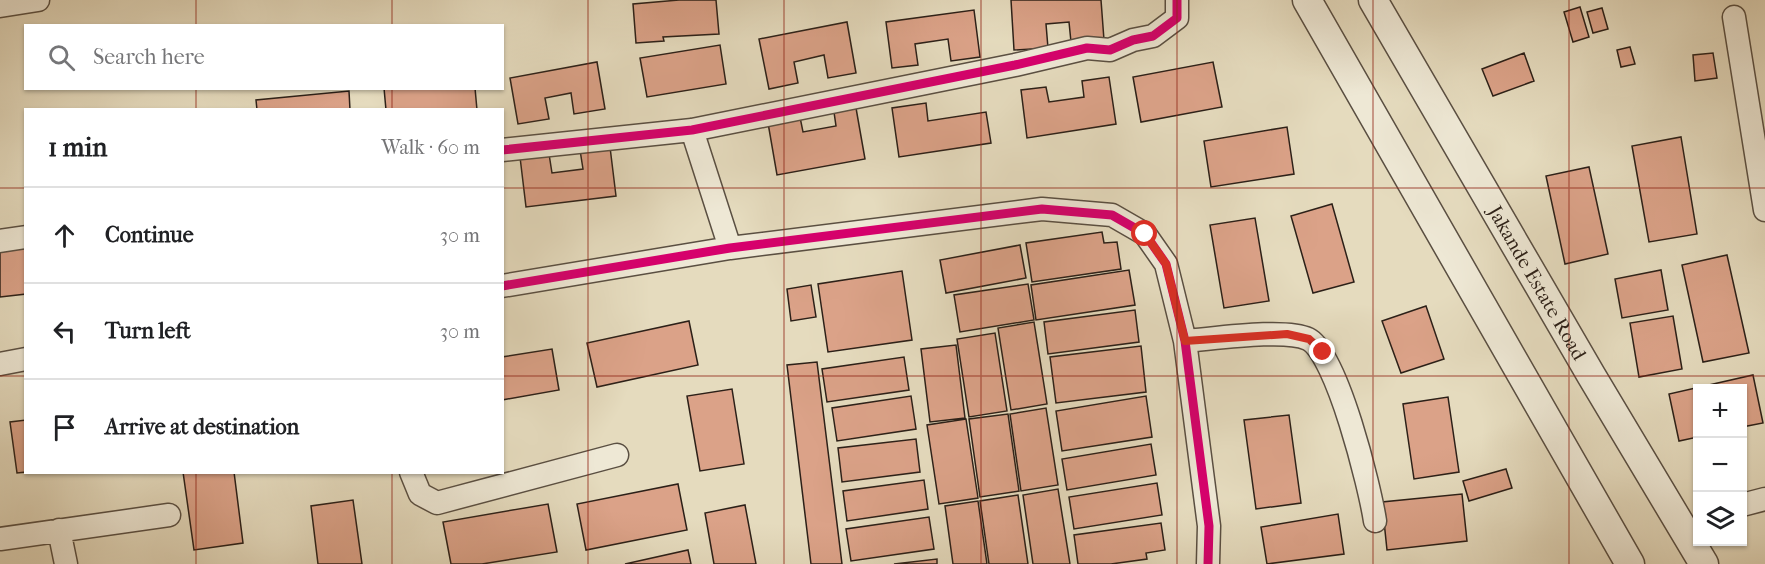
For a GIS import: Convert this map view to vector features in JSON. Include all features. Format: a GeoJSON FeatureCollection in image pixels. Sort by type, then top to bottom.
{"type":"FeatureCollection","features":[{"type":"Feature","properties":{"kind":"street"},"geometry":{"type":"LineString","coordinates":[[0,6],[38,0]]}},
{"type":"Feature","properties":{"kind":"street"},"geometry":{"type":"LineString","coordinates":[[504,150],[692,130],[1086,48],[1110,50],[1133,40],[1154,36],[1177,18],[1178,0]]}},
{"type":"Feature","properties":{"kind":"street"},"geometry":{"type":"LineString","coordinates":[[1307,0],[1630,564]]}},
{"type":"Feature","properties":{"kind":"street","name":"Jakande Estate Road"},"geometry":{"type":"LineString","coordinates":[[1373,0],[1590,375],[1689,520],[1704,564]]}},
{"type":"Feature","properties":{"kind":"street"},"geometry":{"type":"LineString","coordinates":[[1734,17],[1760,156],[1765,210]]}},
{"type":"Feature","properties":{"kind":"street"},"geometry":{"type":"LineString","coordinates":[[692,130],[730,248]]}},
{"type":"Feature","properties":{"kind":"street"},"geometry":{"type":"LineString","coordinates":[[504,286],[730,248],[1042,209],[1112,215],[1145,234],[1166,264],[1185,341],[1209,526],[1208,564]]}},
{"type":"Feature","properties":{"kind":"street"},"geometry":{"type":"LineString","coordinates":[[0,241],[24,237]]}},
{"type":"Feature","properties":{"kind":"street"},"geometry":{"type":"LineString","coordinates":[[1185,341],[1287,334],[1309,339],[1323,352],[1360,455],[1375,521]]}},
{"type":"Feature","properties":{"kind":"street"},"geometry":{"type":"LineString","coordinates":[[0,364],[24,359]]}},
{"type":"Feature","properties":{"kind":"street"},"geometry":{"type":"LineString","coordinates":[[412,474],[420,495],[437,503],[617,455]]}},
{"type":"Feature","properties":{"kind":"street"},"geometry":{"type":"LineString","coordinates":[[1747,504],[1765,499]]}},
{"type":"Feature","properties":{"kind":"street"},"geometry":{"type":"LineString","coordinates":[[0,539],[169,515]]}},
{"type":"Feature","properties":{"kind":"street"},"geometry":{"type":"LineString","coordinates":[[59,530],[66,564]]}},
{"type":"Feature","properties":{"kind":"building"},"geometry":{"type":"Polygon","coordinates":[[[716,0],[719,34],[663,37],[664,41],[636,43],[633,4],[716,0]]]}},
{"type":"Feature","properties":{"kind":"building"},"geometry":{"type":"Polygon","coordinates":[[[1011,0],[1101,0],[1104,40],[1071,42],[1069,22],[1046,24],[1048,48],[1014,50],[1011,0]]]}},
{"type":"Feature","properties":{"kind":"building"},"geometry":{"type":"Polygon","coordinates":[[[1580,7],[1589,37],[1573,42],[1564,12],[1580,7]]]}},
{"type":"Feature","properties":{"kind":"building"},"geometry":{"type":"Polygon","coordinates":[[[1602,8],[1608,29],[1593,33],[1587,12],[1602,8]]]}},
{"type":"Feature","properties":{"kind":"building"},"geometry":{"type":"Polygon","coordinates":[[[974,10],[980,57],[951,61],[948,39],[915,44],[918,65],[892,68],[886,22],[974,10]]]}},
{"type":"Feature","properties":{"kind":"building"},"geometry":{"type":"Polygon","coordinates":[[[847,22],[856,73],[828,78],[824,55],[794,62],[798,83],[769,89],[759,39],[847,22]]]}},
{"type":"Feature","properties":{"kind":"building"},"geometry":{"type":"Polygon","coordinates":[[[720,45],[726,84],[647,97],[640,58],[720,45]]]}},
{"type":"Feature","properties":{"kind":"building"},"geometry":{"type":"Polygon","coordinates":[[[1630,47],[1635,64],[1621,67],[1617,50],[1630,47]]]}},
{"type":"Feature","properties":{"kind":"building"},"geometry":{"type":"Polygon","coordinates":[[[1524,53],[1534,81],[1493,96],[1482,69],[1524,53]]]}},
{"type":"Feature","properties":{"kind":"building"},"geometry":{"type":"Polygon","coordinates":[[[1713,53],[1717,78],[1695,81],[1693,55],[1713,53]]]}},
{"type":"Feature","properties":{"kind":"building"},"geometry":{"type":"Polygon","coordinates":[[[597,62],[605,109],[574,114],[571,93],[545,98],[549,119],[518,124],[510,78],[597,62]]]}},
{"type":"Feature","properties":{"kind":"building"},"geometry":{"type":"Polygon","coordinates":[[[1213,62],[1222,107],[1141,122],[1133,77],[1213,62]]]}},
{"type":"Feature","properties":{"kind":"building"},"geometry":{"type":"Polygon","coordinates":[[[1109,77],[1116,124],[1027,138],[1021,90],[1046,87],[1049,102],[1084,97],[1082,81],[1109,77]]]}},
{"type":"Feature","properties":{"kind":"building"},"geometry":{"type":"Polygon","coordinates":[[[384,90],[475,90],[477,108],[386,108],[384,90]]]}},
{"type":"Feature","properties":{"kind":"building"},"geometry":{"type":"Polygon","coordinates":[[[349,91],[350,108],[257,108],[256,100],[349,91]]]}},
{"type":"Feature","properties":{"kind":"building"},"geometry":{"type":"Polygon","coordinates":[[[926,103],[928,121],[986,112],[991,143],[899,157],[892,108],[926,103]]]}},
{"type":"Feature","properties":{"kind":"building"},"geometry":{"type":"Polygon","coordinates":[[[856,108],[865,159],[777,175],[768,123],[800,117],[803,132],[836,126],[834,112],[856,108]]]}},
{"type":"Feature","properties":{"kind":"building"},"geometry":{"type":"Polygon","coordinates":[[[1287,127],[1294,174],[1211,187],[1204,141],[1287,127]]]}},
{"type":"Feature","properties":{"kind":"building"},"geometry":{"type":"Polygon","coordinates":[[[1681,137],[1697,234],[1649,242],[1632,146],[1681,137]]]}},
{"type":"Feature","properties":{"kind":"building"},"geometry":{"type":"Polygon","coordinates":[[[610,147],[616,196],[526,207],[520,157],[549,154],[552,173],[583,169],[580,150],[610,147]]]}},
{"type":"Feature","properties":{"kind":"building"},"geometry":{"type":"Polygon","coordinates":[[[1589,167],[1608,254],[1565,264],[1546,176],[1589,167]]]}},
{"type":"Feature","properties":{"kind":"building"},"geometry":{"type":"Polygon","coordinates":[[[1332,204],[1354,282],[1313,293],[1291,216],[1332,204]]]}},
{"type":"Feature","properties":{"kind":"building"},"geometry":{"type":"Polygon","coordinates":[[[1255,218],[1269,301],[1224,308],[1210,225],[1255,218]]]}},
{"type":"Feature","properties":{"kind":"building"},"geometry":{"type":"Polygon","coordinates":[[[1102,232],[1104,243],[1117,242],[1121,269],[1032,282],[1026,243],[1102,232]]]}},
{"type":"Feature","properties":{"kind":"building"},"geometry":{"type":"Polygon","coordinates":[[[24,245],[24,294],[0,297],[0,249],[24,245]]]}},
{"type":"Feature","properties":{"kind":"building"},"geometry":{"type":"Polygon","coordinates":[[[1020,245],[1026,278],[946,293],[940,260],[1020,245]]]}},
{"type":"Feature","properties":{"kind":"building"},"geometry":{"type":"Polygon","coordinates":[[[1727,255],[1749,353],[1703,362],[1682,265],[1727,255]]]}},
{"type":"Feature","properties":{"kind":"building"},"geometry":{"type":"Polygon","coordinates":[[[1129,270],[1135,305],[1036,320],[1031,285],[1129,270]]]}},
{"type":"Feature","properties":{"kind":"building"},"geometry":{"type":"Polygon","coordinates":[[[1661,270],[1668,310],[1622,318],[1615,279],[1661,270]]]}},
{"type":"Feature","properties":{"kind":"building"},"geometry":{"type":"Polygon","coordinates":[[[902,271],[912,340],[828,352],[818,284],[902,271]]]}},
{"type":"Feature","properties":{"kind":"building"},"geometry":{"type":"Polygon","coordinates":[[[1028,284],[1034,320],[960,332],[954,295],[1028,284]]]}},
{"type":"Feature","properties":{"kind":"building"},"geometry":{"type":"Polygon","coordinates":[[[811,285],[816,317],[791,321],[787,289],[811,285]]]}},
{"type":"Feature","properties":{"kind":"building"},"geometry":{"type":"Polygon","coordinates":[[[1426,306],[1444,359],[1401,373],[1382,321],[1426,306]]]}},
{"type":"Feature","properties":{"kind":"building"},"geometry":{"type":"Polygon","coordinates":[[[1135,310],[1139,342],[1048,354],[1044,322],[1135,310]]]}},
{"type":"Feature","properties":{"kind":"building"},"geometry":{"type":"Polygon","coordinates":[[[1673,316],[1682,369],[1639,377],[1630,323],[1673,316]]]}},
{"type":"Feature","properties":{"kind":"building"},"geometry":{"type":"Polygon","coordinates":[[[689,321],[698,365],[597,387],[587,343],[689,321]]]}},
{"type":"Feature","properties":{"kind":"building"},"geometry":{"type":"Polygon","coordinates":[[[1034,322],[1047,404],[1011,410],[998,328],[1034,322]]]}},
{"type":"Feature","properties":{"kind":"building"},"geometry":{"type":"Polygon","coordinates":[[[995,333],[1007,411],[969,417],[957,339],[995,333]]]}},
{"type":"Feature","properties":{"kind":"building"},"geometry":{"type":"Polygon","coordinates":[[[956,345],[965,418],[930,422],[921,349],[956,345]]]}},
{"type":"Feature","properties":{"kind":"building"},"geometry":{"type":"Polygon","coordinates":[[[1141,346],[1146,392],[1056,403],[1050,357],[1141,346]]]}},
{"type":"Feature","properties":{"kind":"building"},"geometry":{"type":"Polygon","coordinates":[[[552,349],[559,390],[504,400],[504,357],[552,349]]]}},
{"type":"Feature","properties":{"kind":"building"},"geometry":{"type":"Polygon","coordinates":[[[904,357],[909,390],[827,402],[822,369],[904,357]]]}},
{"type":"Feature","properties":{"kind":"building"},"geometry":{"type":"Polygon","coordinates":[[[817,362],[842,564],[811,564],[787,365],[817,362]]]}},
{"type":"Feature","properties":{"kind":"building"},"geometry":{"type":"Polygon","coordinates":[[[1753,375],[1763,423],[1747,426],[1747,384],[1713,384],[1753,375]]]}},
{"type":"Feature","properties":{"kind":"building"},"geometry":{"type":"Polygon","coordinates":[[[732,389],[744,464],[700,471],[687,396],[732,389]]]}},
{"type":"Feature","properties":{"kind":"building"},"geometry":{"type":"Polygon","coordinates":[[[1693,389],[1693,438],[1679,441],[1669,394],[1693,389]]]}},
{"type":"Feature","properties":{"kind":"building"},"geometry":{"type":"Polygon","coordinates":[[[911,396],[916,429],[837,441],[832,408],[911,396]]]}},
{"type":"Feature","properties":{"kind":"building"},"geometry":{"type":"Polygon","coordinates":[[[1146,396],[1152,437],[1062,451],[1056,411],[1146,396]]]}},
{"type":"Feature","properties":{"kind":"building"},"geometry":{"type":"Polygon","coordinates":[[[1448,397],[1459,472],[1414,479],[1403,404],[1448,397]]]}},
{"type":"Feature","properties":{"kind":"building"},"geometry":{"type":"Polygon","coordinates":[[[1046,408],[1058,485],[1021,491],[1010,414],[1046,408]]]}},
{"type":"Feature","properties":{"kind":"building"},"geometry":{"type":"Polygon","coordinates":[[[1008,414],[1019,491],[980,497],[969,419],[1008,414]]]}},
{"type":"Feature","properties":{"kind":"building"},"geometry":{"type":"Polygon","coordinates":[[[1289,415],[1301,503],[1256,509],[1244,420],[1289,415]]]}},
{"type":"Feature","properties":{"kind":"building"},"geometry":{"type":"Polygon","coordinates":[[[966,419],[978,498],[939,504],[927,425],[966,419]]]}},
{"type":"Feature","properties":{"kind":"building"},"geometry":{"type":"Polygon","coordinates":[[[24,420],[24,472],[17,473],[10,422],[24,420]]]}},
{"type":"Feature","properties":{"kind":"building"},"geometry":{"type":"Polygon","coordinates":[[[916,439],[920,472],[842,482],[838,448],[916,439]]]}},
{"type":"Feature","properties":{"kind":"building"},"geometry":{"type":"Polygon","coordinates":[[[1151,444],[1156,475],[1067,490],[1062,459],[1151,444]]]}},
{"type":"Feature","properties":{"kind":"building"},"geometry":{"type":"Polygon","coordinates":[[[1506,469],[1512,488],[1469,501],[1463,481],[1506,469]]]}},
{"type":"Feature","properties":{"kind":"building"},"geometry":{"type":"Polygon","coordinates":[[[183,474],[234,474],[243,543],[194,550],[183,474]]]}},
{"type":"Feature","properties":{"kind":"building"},"geometry":{"type":"Polygon","coordinates":[[[924,480],[928,509],[847,521],[843,491],[924,480]]]}},
{"type":"Feature","properties":{"kind":"building"},"geometry":{"type":"Polygon","coordinates":[[[1157,483],[1162,515],[1074,529],[1069,497],[1157,483]]]}},
{"type":"Feature","properties":{"kind":"building"},"geometry":{"type":"Polygon","coordinates":[[[678,484],[687,530],[586,550],[577,504],[678,484]]]}},
{"type":"Feature","properties":{"kind":"building"},"geometry":{"type":"Polygon","coordinates":[[[1058,489],[1070,564],[1033,564],[1023,495],[1058,489]]]}},
{"type":"Feature","properties":{"kind":"building"},"geometry":{"type":"Polygon","coordinates":[[[1462,494],[1467,541],[1387,550],[1382,502],[1462,494]]]}},
{"type":"Feature","properties":{"kind":"building"},"geometry":{"type":"Polygon","coordinates":[[[1018,495],[1028,564],[989,564],[980,501],[1018,495]]]}},
{"type":"Feature","properties":{"kind":"building"},"geometry":{"type":"Polygon","coordinates":[[[353,500],[362,564],[318,564],[311,506],[353,500]]]}},
{"type":"Feature","properties":{"kind":"building"},"geometry":{"type":"Polygon","coordinates":[[[978,501],[987,564],[953,564],[945,506],[978,501]]]}},
{"type":"Feature","properties":{"kind":"building"},"geometry":{"type":"Polygon","coordinates":[[[548,504],[557,552],[482,564],[451,564],[443,522],[548,504]]]}},
{"type":"Feature","properties":{"kind":"building"},"geometry":{"type":"Polygon","coordinates":[[[745,505],[756,564],[714,564],[705,513],[745,505]]]}},
{"type":"Feature","properties":{"kind":"building"},"geometry":{"type":"Polygon","coordinates":[[[1338,514],[1344,554],[1267,564],[1261,527],[1338,514]]]}},
{"type":"Feature","properties":{"kind":"building"},"geometry":{"type":"Polygon","coordinates":[[[929,517],[934,549],[851,561],[846,529],[929,517]]]}},
{"type":"Feature","properties":{"kind":"building"},"geometry":{"type":"Polygon","coordinates":[[[1161,523],[1165,550],[1146,553],[1147,559],[1111,564],[1078,564],[1074,535],[1161,523]]]}},
{"type":"Feature","properties":{"kind":"building"},"geometry":{"type":"Polygon","coordinates":[[[688,550],[691,564],[625,564],[688,550]]]}},
{"type":"Feature","properties":{"kind":"building"},"geometry":{"type":"Polygon","coordinates":[[[937,559],[937,564],[894,564],[937,559]]]}},
{"type":"Feature","properties":{"kind":"cycle path"},"geometry":{"type":"LineString","coordinates":[[504,150],[692,130],[1015,65],[1087,48],[1110,50],[1133,40],[1153,36],[1177,18],[1177,0]]}},
{"type":"Feature","properties":{"kind":"cycle path"},"geometry":{"type":"LineString","coordinates":[[504,286],[730,248],[1042,209],[1112,215],[1145,234],[1166,264],[1185,341],[1209,526],[1208,564]]}},
{"type":"Feature","properties":{"kind":"route"},"geometry":{"type":"LineString","coordinates":[[1145,234],[1166,264],[1185,341],[1287,334],[1309,339],[1323,352]]}}]}
